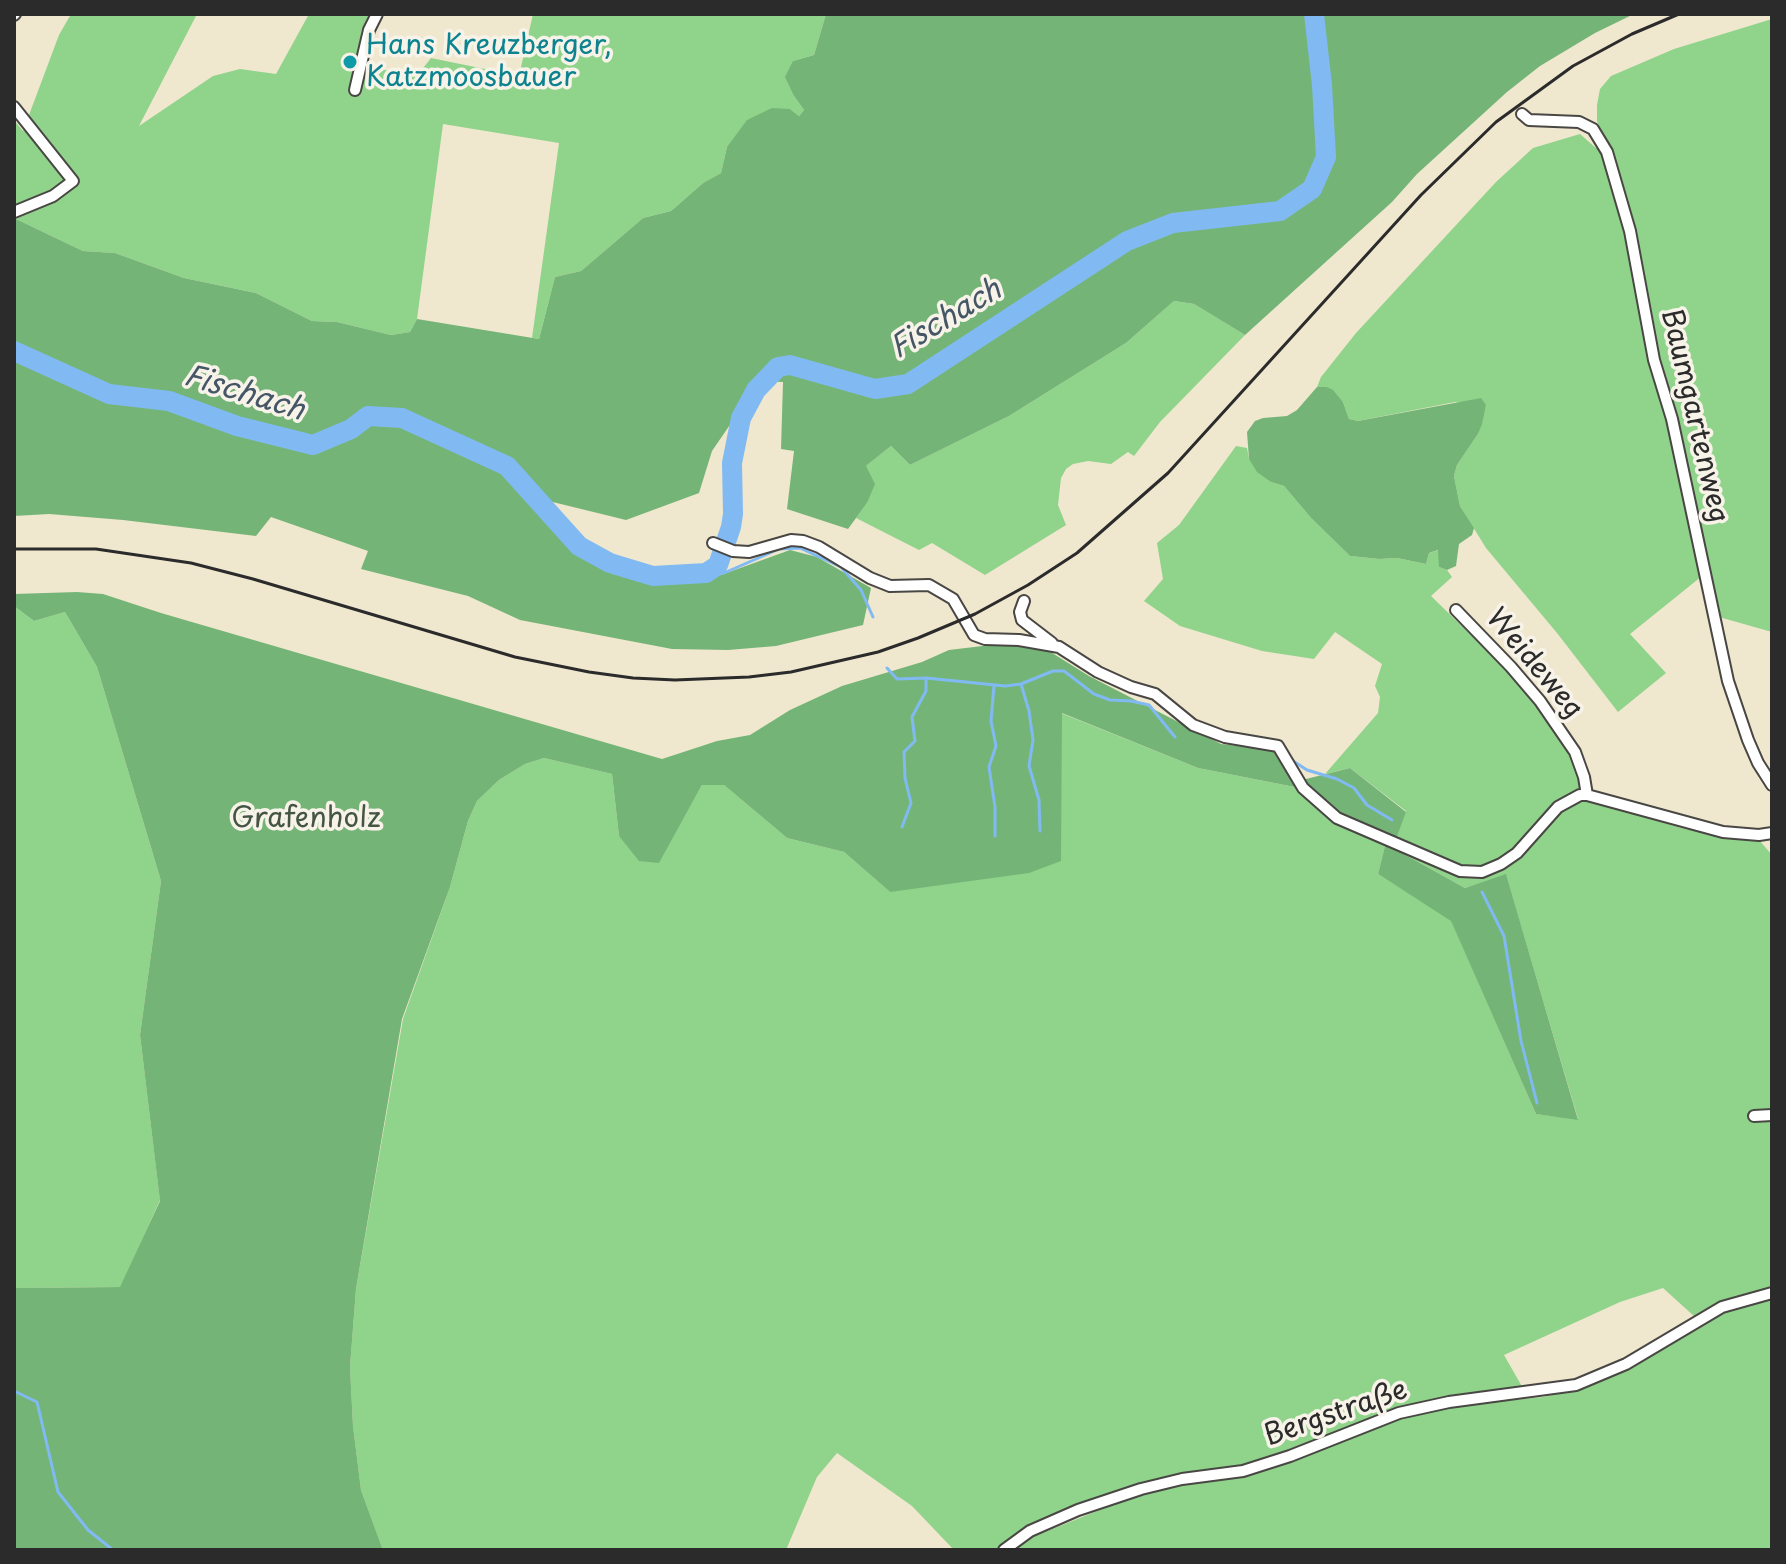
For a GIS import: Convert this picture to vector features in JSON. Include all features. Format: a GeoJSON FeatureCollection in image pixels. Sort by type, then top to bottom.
{"type":"FeatureCollection","features":[{"type":"Feature","properties":{"kind":"street"},"geometry":{"type":"LineString","coordinates":[[355,90],[369,30],[377,14]]}},
{"type":"Feature","properties":{"kind":"street"},"geometry":{"type":"LineString","coordinates":[[14,107],[73,181],[53,196],[14,212]]}},
{"type":"Feature","properties":{"kind":"street","name":"Baumgartenweg"},"geometry":{"type":"LineString","coordinates":[[1522,114],[1529,120],[1579,122],[1593,129],[1607,152],[1630,231],[1654,360],[1672,419],[1728,681],[1748,740],[1772,785]]}},
{"type":"Feature","properties":{"kind":"street"},"geometry":{"type":"LineString","coordinates":[[713,543],[733,551],[749,552],[791,540],[803,541],[890,586],[921,584],[939,590],[953,599],[974,635],[985,639],[1019,640],[1059,647]]}},
{"type":"Feature","properties":{"kind":"street"},"geometry":{"type":"LineString","coordinates":[[1024,601],[1020,612],[1022,620],[1098,672],[1155,694],[1193,725],[1225,737],[1278,746],[1303,788],[1337,818],[1460,871],[1482,872],[1501,864],[1517,853],[1558,807],[1571,799],[1587,795],[1723,832],[1772,833]]}},
{"type":"Feature","properties":{"kind":"street","name":"Weideweg"},"geometry":{"type":"LineString","coordinates":[[1456,610],[1540,701],[1575,752],[1587,795]]}},
{"type":"Feature","properties":{"kind":"street"},"geometry":{"type":"LineString","coordinates":[[1754,1116],[1772,1115]]}},
{"type":"Feature","properties":{"kind":"street","name":"Bergstraße"},"geometry":{"type":"LineString","coordinates":[[1004,1550],[1030,1531],[1078,1510],[1182,1479],[1243,1471],[1399,1413],[1449,1402],[1576,1385],[1626,1364],[1722,1307],[1772,1293]]}},
{"type":"Feature","properties":{"kind":"green space"},"geometry":{"type":"Polygon","coordinates":[[[71,14],[197,14],[139,126],[213,76],[240,69],[276,74],[309,14],[383,14],[375,27],[367,66],[416,77],[431,58],[519,76],[533,14],[826,14],[814,55],[793,61],[794,96],[804,110],[799,116],[790,109],[727,147],[721,173],[703,183],[671,211],[643,218],[581,271],[555,277],[539,339],[532,338],[559,143],[443,124],[417,319],[410,332],[391,335],[337,322],[312,321],[256,293],[184,278],[115,253],[83,251],[14,218],[14,120],[23,131],[59,35],[71,14]]]}},
{"type":"Feature","properties":{"kind":"green space"},"geometry":{"type":"Polygon","coordinates":[[[826,14],[1634,14],[1540,66],[1507,92],[1417,174],[1392,202],[1245,335],[1194,304],[1174,301],[1126,343],[1009,416],[910,465],[891,446],[866,466],[875,484],[867,503],[848,529],[787,509],[794,451],[781,449],[783,382],[760,381],[712,451],[699,493],[626,520],[520,494],[610,566],[652,582],[707,580],[790,550],[817,557],[871,588],[863,625],[776,646],[728,650],[672,649],[520,620],[468,596],[361,569],[368,551],[271,517],[256,536],[123,520],[49,514],[14,516],[14,218],[83,251],[115,253],[184,278],[256,293],[312,321],[337,322],[391,335],[410,332],[417,319],[539,339],[555,277],[581,271],[643,218],[671,211],[703,183],[721,173],[727,147],[747,120],[772,108],[790,109],[799,116],[804,110],[785,77],[793,61],[814,55],[826,14]]]}},
{"type":"Feature","properties":{"kind":"green space"},"geometry":{"type":"Polygon","coordinates":[[[1772,19],[1772,632],[1719,617],[1707,572],[1630,634],[1666,673],[1618,712],[1486,548],[1460,506],[1454,476],[1457,465],[1478,434],[1486,405],[1455,402],[1358,421],[1349,419],[1343,402],[1327,387],[1317,387],[1321,377],[1356,333],[1496,182],[1533,148],[1580,134],[1596,148],[1607,147],[1597,121],[1597,105],[1600,89],[1611,76],[1674,49],[1772,19]]]}},
{"type":"Feature","properties":{"kind":"green space"},"geometry":{"type":"Polygon","coordinates":[[[1174,301],[1194,304],[1245,335],[1160,422],[1134,456],[1128,452],[1111,464],[1088,461],[1066,469],[1061,478],[1058,505],[1066,525],[985,575],[932,543],[919,550],[856,518],[867,503],[866,466],[891,446],[910,465],[1009,416],[1126,343],[1174,301]]]}},
{"type":"Feature","properties":{"kind":"green space"},"geometry":{"type":"Polygon","coordinates":[[[1317,387],[1333,390],[1343,402],[1349,419],[1358,421],[1481,398],[1486,405],[1482,424],[1457,465],[1454,476],[1460,506],[1474,528],[1472,535],[1459,544],[1456,566],[1447,570],[1439,567],[1438,550],[1429,553],[1426,564],[1397,558],[1350,556],[1284,486],[1271,482],[1257,472],[1249,459],[1247,432],[1255,421],[1287,416],[1297,410],[1317,387]]]}},
{"type":"Feature","properties":{"kind":"green space"},"geometry":{"type":"Polygon","coordinates":[[[1236,446],[1247,448],[1249,459],[1271,482],[1284,486],[1350,556],[1397,558],[1426,564],[1429,553],[1439,550],[1439,567],[1447,570],[1452,577],[1431,596],[1524,687],[1568,750],[1578,773],[1599,803],[1681,828],[1759,840],[1772,855],[1772,1287],[1733,1298],[1695,1317],[1663,1288],[1620,1302],[1504,1355],[1524,1390],[1414,1404],[1255,1463],[1162,1479],[1005,1543],[999,1550],[954,1550],[912,1506],[837,1453],[817,1477],[786,1550],[383,1550],[361,1490],[350,1367],[356,1289],[403,1019],[477,801],[499,780],[525,764],[544,758],[612,774],[619,836],[659,862],[702,785],[724,785],[787,838],[844,852],[890,892],[1061,713],[1198,768],[1310,790],[1385,846],[1378,874],[1451,920],[1536,1114],[1578,1119],[1506,875],[1465,888],[1393,848],[1406,811],[1350,768],[1325,774],[1378,713],[1380,697],[1375,686],[1382,664],[1335,632],[1314,659],[1262,651],[1180,626],[1144,601],[1163,579],[1157,543],[1179,525],[1236,446]]]}},
{"type":"Feature","properties":{"kind":"green space","name":"Grafenholz"},"geometry":{"type":"Polygon","coordinates":[[[14,594],[103,594],[662,759],[717,741],[750,735],[790,710],[842,686],[922,662],[949,650],[999,644],[1049,651],[1089,676],[1221,744],[1273,750],[1302,780],[1350,768],[1406,812],[1393,848],[1465,888],[1506,874],[1578,1120],[1536,1114],[1451,921],[1378,874],[1385,846],[1310,790],[1198,768],[1062,713],[1061,861],[1029,873],[890,892],[844,852],[787,838],[724,785],[702,785],[659,863],[639,861],[619,836],[612,774],[544,758],[525,764],[499,780],[477,801],[468,821],[450,887],[402,1019],[356,1289],[350,1367],[361,1490],[383,1550],[14,1550],[14,1288],[120,1287],[160,1201],[140,1035],[161,881],[97,667],[65,612],[34,621],[14,606],[14,594]]]}},
{"type":"Feature","properties":{"kind":"green space"},"geometry":{"type":"Polygon","coordinates":[[[14,606],[34,621],[65,612],[97,667],[161,881],[140,1035],[160,1200],[121,1287],[14,1288],[14,606]]]}},
{"type":"Feature","properties":{"kind":"green space"},"geometry":{"type":"Polygon","coordinates":[[[1772,1296],[1772,1550],[1012,1550],[1030,1538],[1149,1491],[1259,1472],[1387,1421],[1447,1407],[1543,1397],[1574,1390],[1610,1377],[1719,1314],[1772,1296]]]}},
{"type":"Feature","properties":{"kind":"waterway","name":"Fischach"},"geometry":{"type":"LineString","coordinates":[[14,351],[109,394],[169,401],[237,426],[313,445],[351,429],[368,416],[402,418],[507,466],[579,546],[610,563],[653,576],[706,573],[718,565],[731,527],[732,463],[741,418],[756,390],[778,367],[790,365],[875,389],[908,384],[1127,241],[1173,223],[1280,211],[1312,189],[1326,157],[1314,14]]}},
{"type":"Feature","properties":{"kind":"waterway"},"geometry":{"type":"LineString","coordinates":[[706,573],[724,573],[779,549],[800,548],[841,567],[861,590],[873,617]]}},
{"type":"Feature","properties":{"kind":"waterway"},"geometry":{"type":"LineString","coordinates":[[887,668],[897,679],[926,678],[1005,686],[1021,684],[1053,671],[1064,671],[1094,694],[1110,700],[1149,705],[1175,737]]}},
{"type":"Feature","properties":{"kind":"waterway"},"geometry":{"type":"LineString","coordinates":[[902,827],[911,803],[905,778],[904,752],[915,741],[912,717],[926,691],[926,678]]}},
{"type":"Feature","properties":{"kind":"waterway"},"geometry":{"type":"LineString","coordinates":[[1021,684],[1033,740],[1029,766],[1039,800],[1040,831]]}},
{"type":"Feature","properties":{"kind":"waterway"},"geometry":{"type":"LineString","coordinates":[[994,686],[991,721],[996,746],[989,767],[995,807],[995,836]]}},
{"type":"Feature","properties":{"kind":"waterway"},"geometry":{"type":"LineString","coordinates":[[1290,759],[1307,770],[1354,788],[1367,805],[1392,820]]}},
{"type":"Feature","properties":{"kind":"waterway"},"geometry":{"type":"LineString","coordinates":[[1482,892],[1504,936],[1521,1041],[1537,1103]]}},
{"type":"Feature","properties":{"kind":"waterway"},"geometry":{"type":"LineString","coordinates":[[14,1391],[37,1402],[58,1492],[88,1530],[113,1550]]}},
{"type":"Feature","properties":{"kind":"railway"},"geometry":{"type":"LineString","coordinates":[[14,549],[96,549],[191,563],[515,657],[633,678],[749,677],[791,672],[878,652],[975,614],[1077,553],[1168,473],[1421,195],[1496,122],[1573,66],[1632,34],[1679,14]]}},
{"type":"Feature","properties":{"kind":"place","name":"Hans Kreuzberger, Katzmoosbauer"},"geometry":{"type":"Point","coordinates":[350,62]}}]}
